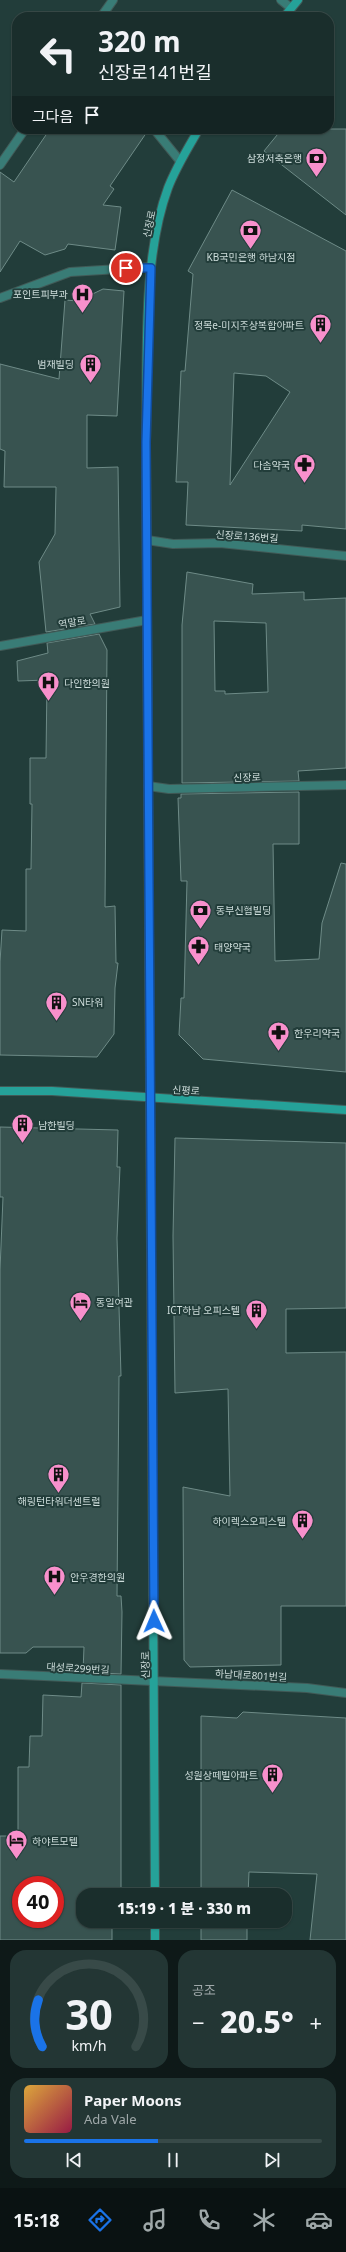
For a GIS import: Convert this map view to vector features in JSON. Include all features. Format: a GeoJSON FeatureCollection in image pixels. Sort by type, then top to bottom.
{"type":"FeatureCollection","features":[{"type":"Feature","properties":{"kind":"street"},"geometry":{"type":"LineString","coordinates":[[105,12],[113,0]]}},
{"type":"Feature","properties":{"kind":"street"},"geometry":{"type":"LineString","coordinates":[[281,0],[291,8]]}},
{"type":"Feature","properties":{"kind":"street"},"geometry":{"type":"LineString","coordinates":[[288,12],[298,0]]}},
{"type":"Feature","properties":{"kind":"street"},"geometry":{"type":"LineString","coordinates":[[0,165],[22,134]]}},
{"type":"Feature","properties":{"kind":"street"},"geometry":{"type":"LineString","coordinates":[[158,134],[180,161]]}},
{"type":"Feature","properties":{"kind":"street","name":"신장로"},"geometry":{"type":"LineString","coordinates":[[155,1888],[155,1682],[150,1186],[151,1098],[146,442],[151,268],[159,222],[168,189],[180,161],[196,134]]}},
{"type":"Feature","properties":{"kind":"street"},"geometry":{"type":"LineString","coordinates":[[0,298],[70,272],[151,268]]}},
{"type":"Feature","properties":{"kind":"street","name":"신장로136번길"},"geometry":{"type":"LineString","coordinates":[[146,540],[173,544],[220,543],[346,556]]}},
{"type":"Feature","properties":{"kind":"street","name":"역말로"},"geometry":{"type":"LineString","coordinates":[[0,646],[147,620]]}},
{"type":"Feature","properties":{"kind":"street","name":"신장로"},"geometry":{"type":"LineString","coordinates":[[148,786],[169,789],[346,784]]}},
{"type":"Feature","properties":{"kind":"street","name":"신평로"},"geometry":{"type":"LineString","coordinates":[[0,1091],[52,1091],[346,1110]]}},
{"type":"Feature","properties":{"kind":"street","name":"대성로299번길"},"geometry":{"type":"LineString","coordinates":[[0,1674],[155,1682]]}},
{"type":"Feature","properties":{"kind":"street","name":"하남대로801번길"},"geometry":{"type":"LineString","coordinates":[[155,1682],[307,1688],[346,1693]]}},
{"type":"Feature","properties":{"kind":"street"},"geometry":{"type":"LineString","coordinates":[[155,1928],[155,1940]]}},
{"type":"Feature","properties":{"kind":"building"},"geometry":{"type":"Polygon","coordinates":[[[334,129],[346,129],[346,215],[264,151],[278,134],[334,134],[334,129]]]}},
{"type":"Feature","properties":{"kind":"building"},"geometry":{"type":"Polygon","coordinates":[[[47,134],[146,134],[110,186],[114,189],[103,205],[121,207],[115,250],[68,244],[65,249],[45,255],[20,241],[0,272],[0,172],[14,182],[47,134]]]}},
{"type":"Feature","properties":{"kind":"building"},"geometry":{"type":"Polygon","coordinates":[[[232,190],[346,251],[346,529],[302,525],[302,531],[186,525],[188,482],[176,482],[181,371],[185,371],[193,274],[188,271],[232,190]],[[234,373],[230,485],[290,392],[266,376],[234,373]]]}},
{"type":"Feature","properties":{"kind":"building"},"geometry":{"type":"Polygon","coordinates":[[[103,289],[124,291],[117,416],[87,415],[87,468],[118,467],[120,607],[90,614],[95,624],[46,632],[39,562],[55,534],[56,487],[4,487],[5,451],[0,449],[0,364],[59,379],[65,300],[78,301],[103,289]]]}},
{"type":"Feature","properties":{"kind":"building"},"geometry":{"type":"Polygon","coordinates":[[[187,572],[253,584],[252,594],[304,592],[304,600],[346,598],[346,768],[298,771],[299,781],[182,783],[182,625],[187,572]],[[214,621],[215,691],[225,691],[225,694],[268,692],[266,623],[214,621]]]}},
{"type":"Feature","properties":{"kind":"building"},"geometry":{"type":"Polygon","coordinates":[[[99,634],[107,650],[105,907],[115,906],[116,963],[118,963],[115,988],[114,1034],[97,1057],[0,1055],[0,962],[2,930],[26,931],[26,869],[31,869],[32,804],[30,804],[30,758],[46,758],[47,680],[18,681],[17,661],[48,653],[47,643],[99,634]]]}},
{"type":"Feature","properties":{"kind":"building"},"geometry":{"type":"Polygon","coordinates":[[[299,792],[299,844],[273,844],[275,961],[319,959],[322,923],[341,863],[346,864],[346,1072],[203,1059],[179,1035],[181,998],[184,998],[187,881],[181,881],[178,798],[181,798],[181,794],[299,792]]]}},
{"type":"Feature","properties":{"kind":"building"},"geometry":{"type":"Polygon","coordinates":[[[0,1127],[118,1130],[117,1167],[120,1167],[117,1238],[121,1376],[119,1376],[117,1596],[121,1596],[122,1612],[121,1674],[83,1672],[84,1647],[33,1647],[26,1653],[0,1653],[0,1270],[3,1197],[0,1197],[0,1127]]]}},
{"type":"Feature","properties":{"kind":"building"},"geometry":{"type":"Polygon","coordinates":[[[175,1138],[346,1143],[346,1308],[286,1309],[286,1353],[346,1352],[346,1606],[281,1606],[281,1665],[190,1667],[184,1660],[183,1487],[230,1496],[228,1389],[175,1393],[173,1236],[175,1138]]]}},
{"type":"Feature","properties":{"kind":"building"},"geometry":{"type":"Polygon","coordinates":[[[82,1683],[121,1685],[121,1888],[76,1888],[76,1928],[112,1928],[112,1940],[0,1940],[0,1836],[18,1836],[18,1767],[29,1767],[30,1736],[42,1736],[43,1695],[81,1697],[82,1683]]]}},
{"type":"Feature","properties":{"kind":"building","name":"성원상떼빌아파트"},"geometry":{"type":"Polygon","coordinates":[[[243,1712],[346,1718],[346,1940],[310,1940],[317,1874],[249,1872],[248,1888],[201,1888],[201,1716],[237,1718],[243,1712]]]}},
{"type":"Feature","properties":{"kind":"building"},"geometry":{"type":"Polygon","coordinates":[[[201,1928],[247,1928],[247,1940],[201,1940],[201,1928]]]}},
{"type":"Feature","properties":{"kind":"place","name":"삼정저축은행"},"geometry":{"type":"Point","coordinates":[317,178]}},
{"type":"Feature","properties":{"kind":"place","name":"KB국민은행 하남지점"},"geometry":{"type":"Point","coordinates":[251,250]}},
{"type":"Feature","properties":{"kind":"place","name":"포인트피부과"},"geometry":{"type":"Point","coordinates":[83,314]}},
{"type":"Feature","properties":{"kind":"place","name":"정목e-미지주상복합아파트"},"geometry":{"type":"Point","coordinates":[320,344]}},
{"type":"Feature","properties":{"kind":"place","name":"범재빌딩"},"geometry":{"type":"Point","coordinates":[90,384]}},
{"type":"Feature","properties":{"kind":"place","name":"다솜약국"},"geometry":{"type":"Point","coordinates":[305,484]}},
{"type":"Feature","properties":{"kind":"place","name":"다인한의원"},"geometry":{"type":"Point","coordinates":[49,702]}},
{"type":"Feature","properties":{"kind":"place","name":"동부신협빌딩"},"geometry":{"type":"Point","coordinates":[200,930]}},
{"type":"Feature","properties":{"kind":"place","name":"태양약국"},"geometry":{"type":"Point","coordinates":[199,966]}},
{"type":"Feature","properties":{"kind":"place","name":"SN타워"},"geometry":{"type":"Point","coordinates":[57,1022]}},
{"type":"Feature","properties":{"kind":"place","name":"한우리약국"},"geometry":{"type":"Point","coordinates":[279,1052]}},
{"type":"Feature","properties":{"kind":"place","name":"남한빌딩"},"geometry":{"type":"Point","coordinates":[23,1144]}},
{"type":"Feature","properties":{"kind":"place","name":"동일여관"},"geometry":{"type":"Point","coordinates":[80,1322]}},
{"type":"Feature","properties":{"kind":"place","name":"ICT하남 오피스텔"},"geometry":{"type":"Point","coordinates":[256,1330]}},
{"type":"Feature","properties":{"kind":"place","name":"해링턴타워더센트럴"},"geometry":{"type":"Point","coordinates":[59,1494]}},
{"type":"Feature","properties":{"kind":"place","name":"하이렉스오피스텔"},"geometry":{"type":"Point","coordinates":[302,1540]}},
{"type":"Feature","properties":{"kind":"place","name":"안우경한의원"},"geometry":{"type":"Point","coordinates":[54,1596]}},
{"type":"Feature","properties":{"kind":"place","name":"성원상떼빌아파트"},"geometry":{"type":"Point","coordinates":[273,1794]}},
{"type":"Feature","properties":{"kind":"place","name":"하야트모텔"},"geometry":{"type":"Point","coordinates":[17,1860]}},
{"type":"Feature","properties":{"kind":"route"},"geometry":{"type":"LineString","coordinates":[[126,268],[151,268],[146,442],[154,1621]]}}]}
